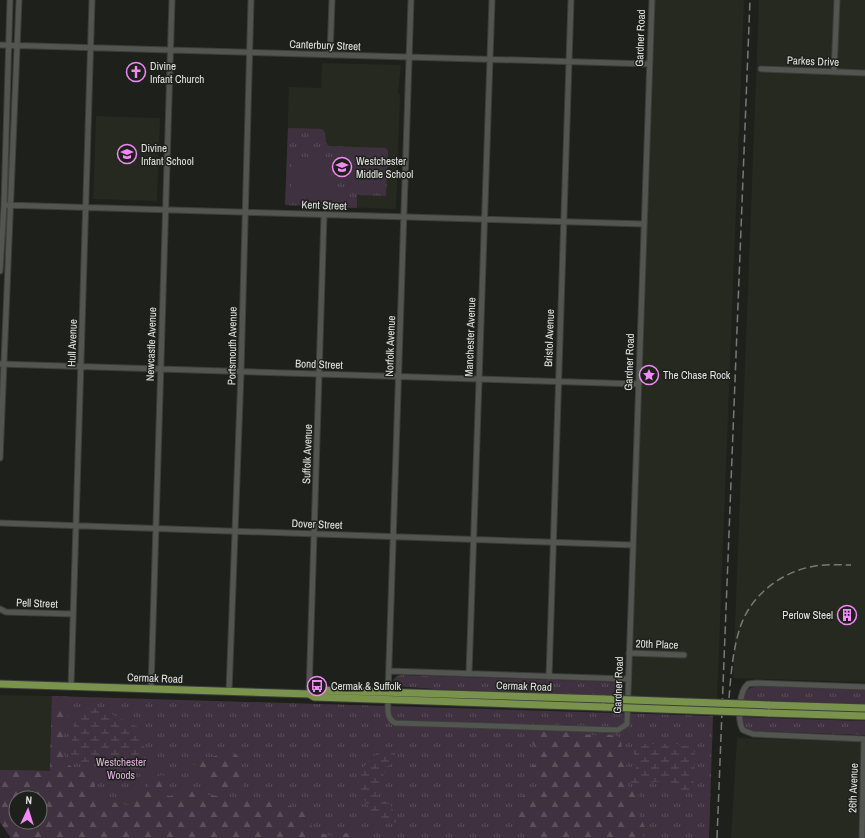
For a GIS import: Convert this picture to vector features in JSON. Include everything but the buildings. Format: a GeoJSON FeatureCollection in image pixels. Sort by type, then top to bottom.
{"type":"FeatureCollection","features":[{"type":"Feature","properties":{"kind":"main road","name":"Cermak Road"},"geometry":{"type":"LineString","coordinates":[[0,684],[309,694],[314,690],[388,697],[768,709],[865,716]]}},
{"type":"Feature","properties":{"kind":"main road","name":"Cermak Road"},"geometry":{"type":"LineString","coordinates":[[768,709],[865,708]]}},
{"type":"Feature","properties":{"kind":"street"},"geometry":{"type":"LineString","coordinates":[[0,271],[4,205],[10,0]]}},
{"type":"Feature","properties":{"kind":"street"},"geometry":{"type":"LineString","coordinates":[[0,458],[1,364],[11,205],[16,46],[19,0]]}},
{"type":"Feature","properties":{"kind":"street","name":"Hull Avenue"},"geometry":{"type":"LineString","coordinates":[[71,687],[92,0]]}},
{"type":"Feature","properties":{"kind":"street","name":"Newcastle Avenue"},"geometry":{"type":"LineString","coordinates":[[151,689],[172,0]]}},
{"type":"Feature","properties":{"kind":"street","name":"Portsmouth Avenue"},"geometry":{"type":"LineString","coordinates":[[230,692],[241,372],[251,0]]}},
{"type":"Feature","properties":{"kind":"street"},"geometry":{"type":"LineString","coordinates":[[330,55],[332,0]]}},
{"type":"Feature","properties":{"kind":"street","name":"Norfolk Avenue"},"geometry":{"type":"LineString","coordinates":[[388,697],[411,0]]}},
{"type":"Feature","properties":{"kind":"street","name":"Manchester Avenue"},"geometry":{"type":"LineString","coordinates":[[469,674],[492,0]]}},
{"type":"Feature","properties":{"kind":"street","name":"Bristol Avenue"},"geometry":{"type":"LineString","coordinates":[[549,676],[571,0]]}},
{"type":"Feature","properties":{"kind":"street","name":"Gardner Road"},"geometry":{"type":"LineString","coordinates":[[388,697],[388,716],[390,720],[395,723],[618,730],[627,724],[652,0]]}},
{"type":"Feature","properties":{"kind":"street"},"geometry":{"type":"LineString","coordinates":[[834,72],[837,0]]}},
{"type":"Feature","properties":{"kind":"street","name":"Canterbury Street"},"geometry":{"type":"LineString","coordinates":[[0,45],[650,64]]}},
{"type":"Feature","properties":{"kind":"street","name":"Parkes Drive"},"geometry":{"type":"LineString","coordinates":[[761,69],[865,73]]}},
{"type":"Feature","properties":{"kind":"street","name":"Kent Street"},"geometry":{"type":"LineString","coordinates":[[4,205],[644,224]]}},
{"type":"Feature","properties":{"kind":"street","name":"Suffolk Avenue"},"geometry":{"type":"LineString","coordinates":[[309,694],[324,215]]}},
{"type":"Feature","properties":{"kind":"street","name":"Bond Street"},"geometry":{"type":"LineString","coordinates":[[1,364],[638,384]]}},
{"type":"Feature","properties":{"kind":"street","name":"Dover Street"},"geometry":{"type":"LineString","coordinates":[[0,524],[633,545]]}},
{"type":"Feature","properties":{"kind":"street","name":"Pell Street"},"geometry":{"type":"LineString","coordinates":[[0,609],[6,612],[73,614]]}},
{"type":"Feature","properties":{"kind":"street","name":"20th Place"},"geometry":{"type":"LineString","coordinates":[[629,653],[684,655]]}},
{"type":"Feature","properties":{"kind":"street","name":"Cermak Road"},"geometry":{"type":"LineString","coordinates":[[389,671],[628,679]]}},
{"type":"Feature","properties":{"kind":"street"},"geometry":{"type":"LineString","coordinates":[[865,687],[756,683],[748,684],[741,693],[740,722],[743,730],[753,734],[865,738]]}},
{"type":"Feature","properties":{"kind":"street","name":"26th Avenue"},"geometry":{"type":"LineString","coordinates":[[862,838],[865,738]]}},
{"type":"Feature","properties":{"kind":"shaded area"},"geometry":{"type":"Polygon","coordinates":[[[655,0],[744,0],[717,699],[631,696],[655,0]]]}},
{"type":"Feature","properties":{"kind":"shaded area"},"geometry":{"type":"Polygon","coordinates":[[[759,0],[865,0],[865,682],[733,678],[759,0]]]}},
{"type":"Feature","properties":{"kind":"shaded area","name":"Westchester Middle School"},"geometry":{"type":"Polygon","coordinates":[[[322,63],[401,65],[398,93],[400,95],[396,209],[285,205],[289,87],[321,88],[322,63]]]}},
{"type":"Feature","properties":{"kind":"shaded area","name":"Divine Infant School"},"geometry":{"type":"Polygon","coordinates":[[[96,116],[160,118],[157,201],[93,199],[96,116]]]}},
{"type":"Feature","properties":{"kind":"shaded area"},"geometry":{"type":"Polygon","coordinates":[[[0,695],[52,696],[50,772],[0,770],[0,695]]]}},
{"type":"Feature","properties":{"kind":"shaded area"},"geometry":{"type":"Polygon","coordinates":[[[737,738],[865,742],[865,838],[731,838],[737,738]]]}},
{"type":"Feature","properties":{"kind":"green space"},"geometry":{"type":"Polygon","coordinates":[[[288,128],[322,129],[325,132],[326,142],[329,146],[386,148],[388,151],[386,196],[357,195],[357,208],[285,205],[288,128]]]}},
{"type":"Feature","properties":{"kind":"green space"},"geometry":{"type":"Polygon","coordinates":[[[341,150],[381,153],[384,159],[383,193],[364,190],[351,182],[343,169],[341,150]]]}},
{"type":"Feature","properties":{"kind":"green space"},"geometry":{"type":"Polygon","coordinates":[[[292,157],[312,160],[327,168],[335,183],[338,204],[299,202],[293,200],[291,191],[292,157]]]}},
{"type":"Feature","properties":{"kind":"green space"},"geometry":{"type":"Polygon","coordinates":[[[397,676],[617,682],[623,685],[624,696],[434,689],[395,686],[393,680],[397,676]]]}},
{"type":"Feature","properties":{"kind":"green space"},"geometry":{"type":"Polygon","coordinates":[[[756,686],[865,690],[865,704],[743,700],[746,690],[756,686]]]}},
{"type":"Feature","properties":{"kind":"green space","name":"Westchester Woods"},"geometry":{"type":"Polygon","coordinates":[[[52,696],[713,716],[709,838],[11,838],[0,822],[0,770],[50,771],[52,696]]]}},
{"type":"Feature","properties":{"kind":"green space"},"geometry":{"type":"Polygon","coordinates":[[[52,696],[60,697],[69,709],[63,748],[64,756],[72,767],[91,772],[94,778],[96,795],[101,800],[132,806],[130,795],[133,788],[147,788],[149,786],[144,781],[146,778],[163,775],[166,778],[165,795],[170,796],[188,790],[189,788],[209,795],[283,803],[290,807],[314,814],[311,826],[323,834],[332,836],[353,833],[364,838],[11,838],[0,822],[0,770],[50,771],[52,696]]]}},
{"type":"Feature","properties":{"kind":"green space"},"geometry":{"type":"Polygon","coordinates":[[[99,708],[138,727],[147,756],[154,766],[146,770],[78,764],[70,755],[74,724],[83,710],[99,708]]]}},
{"type":"Feature","properties":{"kind":"green space"},"geometry":{"type":"Polygon","coordinates":[[[742,717],[865,721],[865,735],[752,731],[745,727],[742,717]]]}},
{"type":"Feature","properties":{"kind":"green space"},"geometry":{"type":"Polygon","coordinates":[[[556,731],[590,735],[610,735],[621,738],[622,751],[628,759],[626,766],[630,769],[627,785],[638,794],[641,803],[636,805],[636,809],[645,827],[643,838],[534,838],[534,836],[522,826],[520,818],[508,818],[506,814],[508,810],[516,808],[517,799],[526,795],[535,800],[538,796],[536,771],[531,768],[532,765],[539,765],[540,754],[532,742],[533,738],[541,732],[556,731]]]}},
{"type":"Feature","properties":{"kind":"green space"},"geometry":{"type":"Polygon","coordinates":[[[633,744],[678,744],[695,748],[694,781],[691,792],[675,791],[660,782],[650,783],[640,787],[634,786],[630,783],[631,777],[636,769],[633,744]]]}},
{"type":"Feature","properties":{"kind":"green space"},"geometry":{"type":"Polygon","coordinates":[[[386,748],[394,751],[397,761],[386,767],[377,797],[391,805],[398,822],[385,824],[376,819],[357,788],[363,769],[374,756],[386,748]]]}},
{"type":"Feature","properties":{"kind":"green space"},"geometry":{"type":"Polygon","coordinates":[[[225,753],[238,756],[241,765],[242,783],[245,790],[214,787],[213,783],[196,775],[193,766],[201,760],[225,753]]]}},
{"type":"Feature","properties":{"kind":"railway"},"geometry":{"type":"LineString","coordinates":[[717,838],[750,0]]}},
{"type":"Feature","properties":{"kind":"railway"},"geometry":{"type":"LineString","coordinates":[[729,698],[738,633],[746,614],[761,594],[780,579],[803,569],[824,565],[851,565]]}},
{"type":"Feature","properties":{"kind":"place","name":"Divine Infant Church"},"geometry":{"type":"Point","coordinates":[136,72]}},
{"type":"Feature","properties":{"kind":"place","name":"Divine Infant School"},"geometry":{"type":"Point","coordinates":[127,154]}},
{"type":"Feature","properties":{"kind":"place","name":"Westchester Middle School"},"geometry":{"type":"Point","coordinates":[342,167]}},
{"type":"Feature","properties":{"kind":"place","name":"The Chase Rock"},"geometry":{"type":"Point","coordinates":[649,375]}},
{"type":"Feature","properties":{"kind":"place","name":"Perlow Steel"},"geometry":{"type":"Point","coordinates":[847,615]}},
{"type":"Feature","properties":{"kind":"place","name":"Cermak & Suffolk"},"geometry":{"type":"Point","coordinates":[317,686]}}]}
